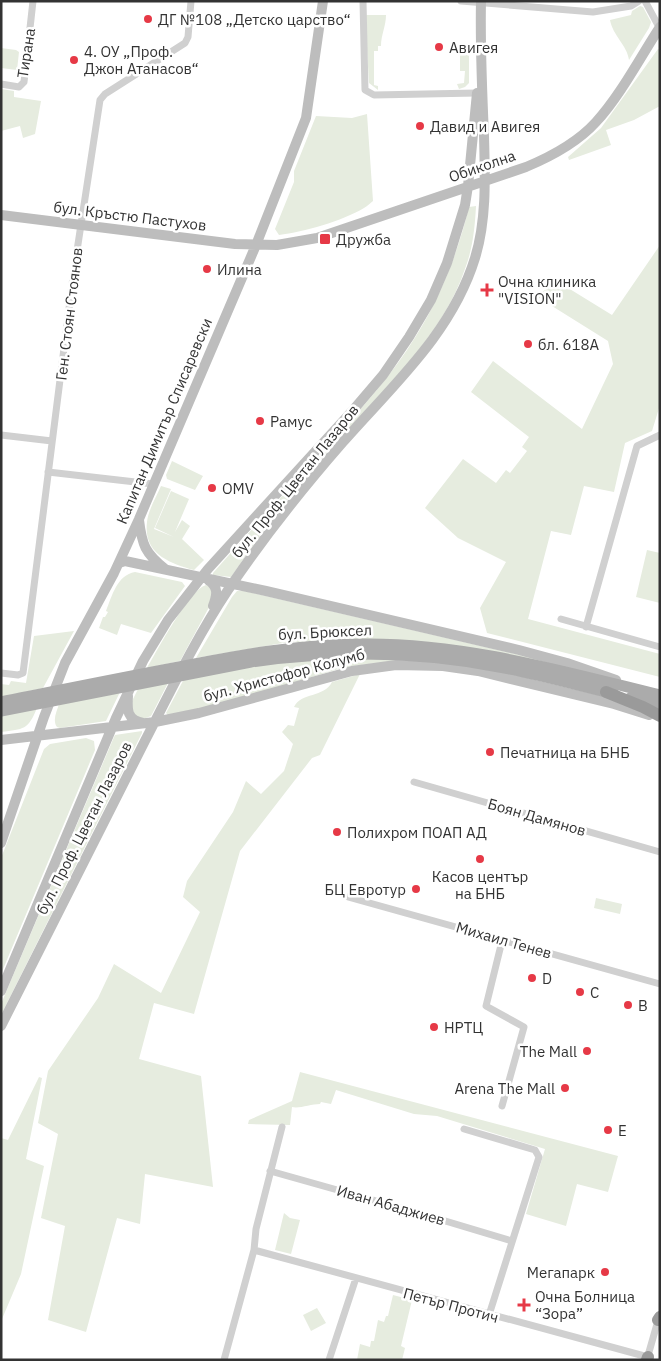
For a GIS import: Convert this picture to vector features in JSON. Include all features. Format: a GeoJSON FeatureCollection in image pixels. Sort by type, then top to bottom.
{"type":"FeatureCollection","features":[{"type":"Feature","properties":{"kind":"highway"},"geometry":{"type":"LineString","coordinates":[[606,692],[660,717]]}},
{"type":"Feature","properties":{"kind":"main road","name":"Капитан Димитър Списаревски"},"geometry":{"type":"LineString","coordinates":[[1,843],[37,736],[65,663],[119,563],[139,519],[256,245],[306,118],[323,1]]}},
{"type":"Feature","properties":{"kind":"main road","name":"бул. Проф. Цветан Лазаров"},"geometry":{"type":"LineString","coordinates":[[1,1026],[149,723],[206,624],[251,557],[318,470],[413,364],[445,323],[460,296],[475,258],[481,227],[484,181],[481,2]]}},
{"type":"Feature","properties":{"kind":"main road","name":"Обиколна"},"geometry":{"type":"LineString","coordinates":[[256,245],[277,245],[317,238],[484,181],[559,152],[595,123],[609,106],[659,27]]}},
{"type":"Feature","properties":{"kind":"main road","name":"бул. Проф. Цветан Лазаров"},"geometry":{"type":"LineString","coordinates":[[1,992],[129,690],[143,661],[168,620],[354,409],[399,353],[427,307],[442,276],[456,238],[468,186],[481,50]]}},
{"type":"Feature","properties":{"kind":"main road","name":"бул. Кръстю Пастухов"},"geometry":{"type":"LineString","coordinates":[[1,215],[256,245]]}},
{"type":"Feature","properties":{"kind":"main road"},"geometry":{"type":"LineString","coordinates":[[139,519],[144,547],[150,557],[167,571]]}},
{"type":"Feature","properties":{"kind":"main road"},"geometry":{"type":"LineString","coordinates":[[251,557],[245,572],[246,580],[266,591]]}},
{"type":"Feature","properties":{"kind":"main road"},"geometry":{"type":"LineString","coordinates":[[119,563],[125,561],[266,591],[567,663],[655,693]]}},
{"type":"Feature","properties":{"kind":"main road"},"geometry":{"type":"LineString","coordinates":[[204,579],[215,586],[217,596],[206,624]]}},
{"type":"Feature","properties":{"kind":"main road","name":"бул. Брюксел"},"geometry":{"type":"LineString","coordinates":[[1,702],[251,653],[322,649],[364,644],[405,645],[476,653],[521,661],[655,693]]}},
{"type":"Feature","properties":{"kind":"main road","name":"бул. Брюксел"},"geometry":{"type":"LineString","coordinates":[[1,711],[322,649],[438,658],[500,667],[547,678]]}},
{"type":"Feature","properties":{"kind":"main road","name":"бул. Христофор Колумб"},"geometry":{"type":"LineString","coordinates":[[1,740],[149,723],[199,713],[366,668],[415,665],[443,666],[478,671],[660,717]]}},
{"type":"Feature","properties":{"kind":"main road"},"geometry":{"type":"LineString","coordinates":[[478,671],[547,678],[660,704]]}},
{"type":"Feature","properties":{"kind":"main road"},"geometry":{"type":"LineString","coordinates":[[129,690],[129,716],[135,721],[149,723]]}},
{"type":"Feature","properties":{"kind":"main road"},"geometry":{"type":"LineString","coordinates":[[86,731],[98,737],[101,753]]}},
{"type":"Feature","properties":{"kind":"street","name":"Тирана"},"geometry":{"type":"LineString","coordinates":[[1,84],[19,87],[24,82],[33,1]]}},
{"type":"Feature","properties":{"kind":"street","name":"Ген. Стоян Стоянов"},"geometry":{"type":"LineString","coordinates":[[1,673],[18,675],[23,673],[80,225],[100,100],[105,94],[185,43],[188,37],[191,1]]}},
{"type":"Feature","properties":{"kind":"street"},"geometry":{"type":"LineString","coordinates":[[363,1],[365,90],[374,96],[477,93]]}},
{"type":"Feature","properties":{"kind":"street"},"geometry":{"type":"LineString","coordinates":[[461,1],[593,12],[631,6],[639,1]]}},
{"type":"Feature","properties":{"kind":"street"},"geometry":{"type":"LineString","coordinates":[[645,1],[659,27]]}},
{"type":"Feature","properties":{"kind":"street"},"geometry":{"type":"LineString","coordinates":[[1,434],[52,441]]}},
{"type":"Feature","properties":{"kind":"street"},"geometry":{"type":"LineString","coordinates":[[586,626],[637,446],[660,435]]}},
{"type":"Feature","properties":{"kind":"street"},"geometry":{"type":"LineString","coordinates":[[48,472],[153,484]]}},
{"type":"Feature","properties":{"kind":"street"},"geometry":{"type":"LineString","coordinates":[[561,619],[660,647]]}},
{"type":"Feature","properties":{"kind":"street","name":"Боян Дамянов"},"geometry":{"type":"LineString","coordinates":[[414,782],[660,852]]}},
{"type":"Feature","properties":{"kind":"street","name":"Михаил Тенев"},"geometry":{"type":"LineString","coordinates":[[348,897],[660,984]]}},
{"type":"Feature","properties":{"kind":"street"},"geometry":{"type":"LineString","coordinates":[[502,941],[486,1006],[524,1027],[502,1106]]}},
{"type":"Feature","properties":{"kind":"street"},"geometry":{"type":"LineString","coordinates":[[224,1360],[254,1250],[256,1229],[282,1127]]}},
{"type":"Feature","properties":{"kind":"street"},"geometry":{"type":"LineString","coordinates":[[464,1129],[535,1150],[539,1158],[490,1315]]}},
{"type":"Feature","properties":{"kind":"street","name":"Иван Абаджиев"},"geometry":{"type":"LineString","coordinates":[[270,1171],[412,1210],[512,1241]]}},
{"type":"Feature","properties":{"kind":"street","name":"Петър Протич"},"geometry":{"type":"LineString","coordinates":[[254,1250],[647,1359]]}},
{"type":"Feature","properties":{"kind":"street"},"geometry":{"type":"LineString","coordinates":[[328,1360],[356,1278]]}},
{"type":"Feature","properties":{"kind":"street"},"geometry":{"type":"LineString","coordinates":[[647,1359],[659,1317]]}},
{"type":"Feature","properties":{"kind":"shaded area"},"geometry":{"type":"Polygon","coordinates":[[[640,6],[643,7],[651,22],[629,60],[626,50],[614,31],[610,20],[631,15],[632,11],[640,6]]]}},
{"type":"Feature","properties":{"kind":"shaded area"},"geometry":{"type":"Polygon","coordinates":[[[365,15],[386,15],[381,46],[378,46],[378,51],[374,51],[374,85],[378,86],[378,90],[369,83],[365,15]]]}},
{"type":"Feature","properties":{"kind":"shaded area"},"geometry":{"type":"Polygon","coordinates":[[[1,48],[19,52],[17,70],[1,68],[1,48]]]}},
{"type":"Feature","properties":{"kind":"shaded area"},"geometry":{"type":"Polygon","coordinates":[[[658,49],[660,50],[660,106],[634,120],[606,130],[611,145],[569,160],[568,157],[601,128],[658,49]]]}},
{"type":"Feature","properties":{"kind":"shaded area"},"geometry":{"type":"Polygon","coordinates":[[[460,53],[467,53],[469,56],[469,83],[459,89],[457,84],[464,83],[465,71],[460,71],[460,53]]]}},
{"type":"Feature","properties":{"kind":"shaded area"},"geometry":{"type":"Polygon","coordinates":[[[1,89],[14,91],[14,97],[41,101],[35,134],[23,138],[20,126],[1,131],[1,89]]]}},
{"type":"Feature","properties":{"kind":"shaded area"},"geometry":{"type":"Polygon","coordinates":[[[367,114],[373,201],[355,213],[334,221],[311,229],[279,235],[275,229],[294,182],[294,171],[316,116],[352,118],[367,114]]]}},
{"type":"Feature","properties":{"kind":"shaded area"},"geometry":{"type":"Polygon","coordinates":[[[476,206],[473,236],[466,266],[456,292],[442,317],[425,341],[388,386],[303,481],[231,577],[213,575],[365,404],[397,364],[425,321],[441,289],[460,241],[469,207],[476,206]]]}},
{"type":"Feature","properties":{"kind":"shaded area"},"geometry":{"type":"Polygon","coordinates":[[[660,245],[660,405],[652,431],[625,443],[614,492],[584,486],[571,535],[551,531],[528,619],[660,654],[660,677],[487,633],[480,608],[506,562],[458,538],[425,508],[463,459],[496,483],[506,470],[510,473],[527,451],[522,447],[529,437],[471,392],[493,361],[582,429],[613,364],[608,341],[536,296],[551,286],[560,283],[612,315],[660,245]]]}},
{"type":"Feature","properties":{"kind":"shaded area"},"geometry":{"type":"Polygon","coordinates":[[[172,461],[203,476],[195,490],[167,479],[166,475],[172,461]]]}},
{"type":"Feature","properties":{"kind":"shaded area"},"geometry":{"type":"Polygon","coordinates":[[[161,486],[171,489],[154,529],[174,537],[155,528],[171,491],[189,499],[175,532],[182,520],[190,526],[182,539],[204,560],[194,570],[168,560],[160,555],[149,542],[147,522],[152,504],[161,486]]]}},
{"type":"Feature","properties":{"kind":"shaded area"},"geometry":{"type":"Polygon","coordinates":[[[647,550],[660,553],[660,603],[636,597],[647,550]]]}},
{"type":"Feature","properties":{"kind":"shaded area"},"geometry":{"type":"Polygon","coordinates":[[[135,572],[182,582],[185,586],[151,633],[121,624],[117,635],[99,628],[103,617],[108,612],[106,611],[119,582],[124,577],[135,572]]]}},
{"type":"Feature","properties":{"kind":"shaded area"},"geometry":{"type":"Polygon","coordinates":[[[206,585],[212,588],[214,598],[180,661],[147,668],[182,609],[199,589],[206,585]]]}},
{"type":"Feature","properties":{"kind":"shaded area"},"geometry":{"type":"Polygon","coordinates":[[[237,591],[244,591],[533,658],[581,671],[341,639],[283,643],[196,658],[237,591]]]}},
{"type":"Feature","properties":{"kind":"shaded area"},"geometry":{"type":"Polygon","coordinates":[[[74,631],[43,688],[1,697],[1,684],[9,685],[11,681],[26,683],[34,636],[74,631]]]}},
{"type":"Feature","properties":{"kind":"shaded area"},"geometry":{"type":"Polygon","coordinates":[[[389,658],[402,661],[342,668],[225,703],[168,715],[166,713],[184,679],[295,661],[389,658]]]}},
{"type":"Feature","properties":{"kind":"shaded area"},"geometry":{"type":"Polygon","coordinates":[[[360,674],[320,755],[312,758],[240,851],[194,1014],[154,1003],[139,1059],[201,1076],[213,1187],[145,1174],[140,1224],[117,1218],[86,1332],[48,1320],[65,1226],[41,1218],[58,1134],[38,1123],[48,1071],[98,998],[114,964],[161,993],[200,912],[183,897],[187,881],[233,812],[246,781],[261,794],[284,771],[293,744],[282,732],[288,725],[294,726],[299,708],[294,707],[297,702],[324,691],[332,682],[360,674]]]}},
{"type":"Feature","properties":{"kind":"shaded area"},"geometry":{"type":"Polygon","coordinates":[[[168,683],[151,716],[143,719],[135,718],[131,703],[138,689],[168,683]]]}},
{"type":"Feature","properties":{"kind":"shaded area"},"geometry":{"type":"Polygon","coordinates":[[[120,692],[106,721],[57,727],[55,716],[59,704],[120,692]]]}},
{"type":"Feature","properties":{"kind":"shaded area"},"geometry":{"type":"Polygon","coordinates":[[[37,708],[31,721],[24,727],[1,732],[1,715],[37,708]]]}},
{"type":"Feature","properties":{"kind":"shaded area"},"geometry":{"type":"Polygon","coordinates":[[[142,731],[1,1015],[1,1004],[114,737],[115,735],[142,731]]]}},
{"type":"Feature","properties":{"kind":"shaded area"},"geometry":{"type":"Polygon","coordinates":[[[86,738],[94,741],[95,750],[1,974],[1,858],[44,749],[50,744],[86,738]]]}},
{"type":"Feature","properties":{"kind":"shaded area"},"geometry":{"type":"Polygon","coordinates":[[[596,898],[622,904],[620,914],[594,908],[596,898]]]}},
{"type":"Feature","properties":{"kind":"shaded area"},"geometry":{"type":"Polygon","coordinates":[[[300,1072],[618,1156],[608,1192],[577,1184],[566,1226],[526,1214],[545,1149],[437,1116],[414,1114],[336,1090],[331,1104],[321,1102],[320,1104],[292,1107],[290,1125],[248,1124],[249,1120],[292,1101],[300,1072]]]}},
{"type":"Feature","properties":{"kind":"shaded area"},"geometry":{"type":"Polygon","coordinates":[[[39,1077],[42,1078],[26,1159],[44,1166],[21,1274],[2,1319],[1,1138],[8,1140],[39,1077]]]}},
{"type":"Feature","properties":{"kind":"shaded area"},"geometry":{"type":"Polygon","coordinates":[[[284,1213],[290,1218],[300,1220],[291,1254],[275,1250],[284,1213]]]}},
{"type":"Feature","properties":{"kind":"shaded area"},"geometry":{"type":"Polygon","coordinates":[[[393,1295],[412,1300],[401,1346],[405,1348],[402,1360],[357,1360],[360,1344],[370,1347],[371,1341],[374,1341],[378,1320],[384,1322],[386,1316],[388,1316],[393,1295]]]}},
{"type":"Feature","properties":{"kind":"shaded area"},"geometry":{"type":"Polygon","coordinates":[[[317,1308],[326,1323],[311,1331],[303,1315],[317,1308]]]}},
{"type":"Feature","properties":{"kind":"place","name":"ДГ №108 „Детско царство“"},"geometry":{"type":"Point","coordinates":[148,19]}},
{"type":"Feature","properties":{"kind":"place","name":"Авигея"},"geometry":{"type":"Point","coordinates":[439,47]}},
{"type":"Feature","properties":{"kind":"place","name":"4. ОУ „Проф. Джон Атанасов“"},"geometry":{"type":"Point","coordinates":[74,60]}},
{"type":"Feature","properties":{"kind":"place","name":"Давид и Авигея"},"geometry":{"type":"Point","coordinates":[420,126]}},
{"type":"Feature","properties":{"kind":"place","name":"Дружба"},"geometry":{"type":"Point","coordinates":[325,239]}},
{"type":"Feature","properties":{"kind":"place","name":"Илина"},"geometry":{"type":"Point","coordinates":[207,269]}},
{"type":"Feature","properties":{"kind":"place","name":"Очна клиника \"VISION\""},"geometry":{"type":"Point","coordinates":[487,290]}},
{"type":"Feature","properties":{"kind":"place","name":"бл. 618А"},"geometry":{"type":"Point","coordinates":[528,344]}},
{"type":"Feature","properties":{"kind":"place","name":"Рамус"},"geometry":{"type":"Point","coordinates":[260,421]}},
{"type":"Feature","properties":{"kind":"place","name":"OMV"},"geometry":{"type":"Point","coordinates":[212,488]}},
{"type":"Feature","properties":{"kind":"place","name":"Печатница на БНБ"},"geometry":{"type":"Point","coordinates":[490,752]}},
{"type":"Feature","properties":{"kind":"place","name":"Полихром ПОАП АД"},"geometry":{"type":"Point","coordinates":[337,832]}},
{"type":"Feature","properties":{"kind":"place","name":"Касов център на БНБ"},"geometry":{"type":"Point","coordinates":[480,859]}},
{"type":"Feature","properties":{"kind":"place","name":"БЦ Евротур"},"geometry":{"type":"Point","coordinates":[416,889]}},
{"type":"Feature","properties":{"kind":"place","name":"D"},"geometry":{"type":"Point","coordinates":[532,978]}},
{"type":"Feature","properties":{"kind":"place","name":"C"},"geometry":{"type":"Point","coordinates":[580,992]}},
{"type":"Feature","properties":{"kind":"place","name":"B"},"geometry":{"type":"Point","coordinates":[628,1005]}},
{"type":"Feature","properties":{"kind":"place","name":"НРТЦ"},"geometry":{"type":"Point","coordinates":[434,1027]}},
{"type":"Feature","properties":{"kind":"place","name":"The Mall"},"geometry":{"type":"Point","coordinates":[587,1051]}},
{"type":"Feature","properties":{"kind":"place","name":"Arena The Mall"},"geometry":{"type":"Point","coordinates":[565,1088]}},
{"type":"Feature","properties":{"kind":"place","name":"E"},"geometry":{"type":"Point","coordinates":[608,1130]}},
{"type":"Feature","properties":{"kind":"place","name":"Мегапарк"},"geometry":{"type":"Point","coordinates":[605,1272]}},
{"type":"Feature","properties":{"kind":"place","name":"Очна Болница “Зора”"},"geometry":{"type":"Point","coordinates":[524,1305]}}]}
